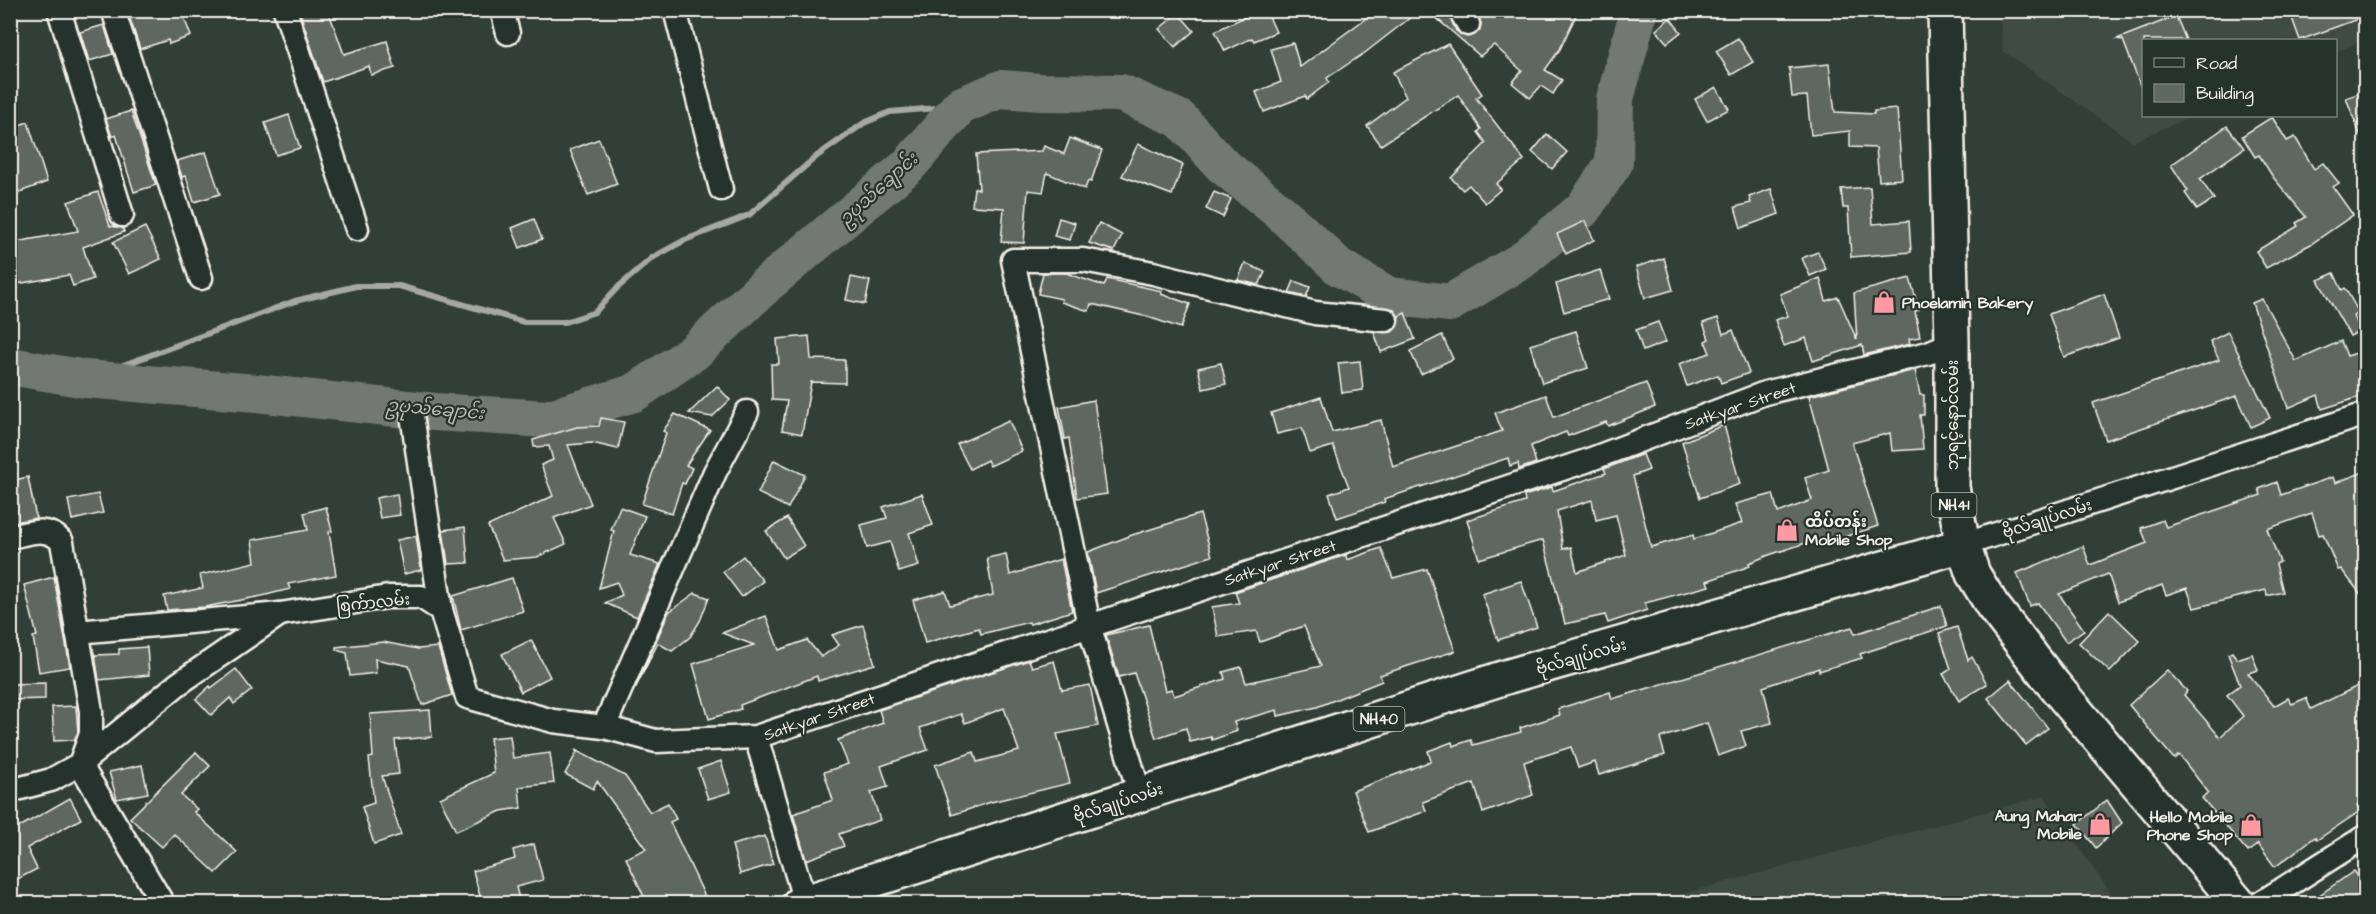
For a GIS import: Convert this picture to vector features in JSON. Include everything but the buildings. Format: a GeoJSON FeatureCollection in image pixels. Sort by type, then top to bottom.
{"type":"FeatureCollection","features":[{"type":"Feature","properties":{"kind":"highway","name":"ဘုရင့်နောင်လမ်း"},"geometry":{"type":"LineString","coordinates":[[1945,10],[1952,343],[1952,487],[1963,545],[1973,574],[1992,605],[2054,685],[2239,903]]}},
{"type":"Feature","properties":{"kind":"highway","name":"ဗိုလ်ချုပ်လမ်း"},"geometry":{"type":"LineString","coordinates":[[802,902],[1509,676],[1963,545]]}},
{"type":"Feature","properties":{"kind":"street"},"geometry":{"type":"LineString","coordinates":[[59,10],[122,216]]}},
{"type":"Feature","properties":{"kind":"street"},"geometry":{"type":"LineString","coordinates":[[114,10],[201,278]]}},
{"type":"Feature","properties":{"kind":"street"},"geometry":{"type":"LineString","coordinates":[[285,10],[357,228]]}},
{"type":"Feature","properties":{"kind":"street"},"geometry":{"type":"LineString","coordinates":[[502,10],[508,33]]}},
{"type":"Feature","properties":{"kind":"street"},"geometry":{"type":"LineString","coordinates":[[675,10],[722,189]]}},
{"type":"Feature","properties":{"kind":"street"},"geometry":{"type":"LineString","coordinates":[[1140,795],[1089,625],[1013,260],[1083,260],[1153,273],[1315,313],[1386,320]]}},
{"type":"Feature","properties":{"kind":"street","name":"Satkyar Street"},"geometry":{"type":"LineString","coordinates":[[604,727],[656,741],[756,737],[1586,461],[1765,393],[1928,354],[1952,343]]}},
{"type":"Feature","properties":{"kind":"street"},"geometry":{"type":"LineString","coordinates":[[412,415],[441,610],[466,697],[553,720],[604,727],[715,472],[747,411]]}},
{"type":"Feature","properties":{"kind":"street","name":"ဗိုလ်ချုပ်လမ်း"},"geometry":{"type":"LineString","coordinates":[[1963,545],[2366,414]]}},
{"type":"Feature","properties":{"kind":"street"},"geometry":{"type":"LineString","coordinates":[[10,537],[45,530],[55,533],[62,542],[91,711],[91,734],[80,765]]}},
{"type":"Feature","properties":{"kind":"street","name":"စြက်ာလမ်း"},"geometry":{"type":"LineString","coordinates":[[77,632],[280,614],[388,597],[421,597],[441,610]]}},
{"type":"Feature","properties":{"kind":"street"},"geometry":{"type":"LineString","coordinates":[[10,791],[51,780],[80,765],[178,684],[280,614]]}},
{"type":"Feature","properties":{"kind":"street"},"geometry":{"type":"LineString","coordinates":[[756,737],[802,902]]}},
{"type":"Feature","properties":{"kind":"street"},"geometry":{"type":"LineString","coordinates":[[80,765],[163,903]]}},
{"type":"Feature","properties":{"kind":"street"},"geometry":{"type":"LineString","coordinates":[[2259,903],[2366,836]]}},
{"type":"Feature","properties":{"kind":"shaded area"},"geometry":{"type":"Polygon","coordinates":[[[1999,11],[2365,11],[2365,39],[2337,52],[2337,39],[2142,39],[2142,117],[2190,117],[2133,142],[2003,51],[1999,11]]]}},
{"type":"Feature","properties":{"kind":"shaded area"},"geometry":{"type":"Polygon","coordinates":[[[2044,796],[2117,903],[1648,903],[2044,796]]]}},
{"type":"Feature","properties":{"kind":"waterway","name":"ဥပုသ်ချောင်း"},"geometry":{"type":"LineString","coordinates":[[10,366],[86,379],[256,393],[435,412],[547,419],[634,393],[693,353],[767,284],[908,166],[960,106],[1001,89],[1121,93],[1180,119],[1221,164],[1280,212],[1339,267],[1389,296],[1450,303],[1521,261],[1583,209],[1614,163],[1615,99],[1639,10]]}},
{"type":"Feature","properties":{"kind":"waterway"},"geometry":{"type":"LineString","coordinates":[[86,379],[295,301],[356,286],[399,286],[524,322],[565,322],[595,312],[616,289],[652,258],[685,240],[749,215],[817,156],[864,123],[890,112],[960,106]]}},
{"type":"Feature","properties":{"kind":"place","name":"Phoelamin Bakery"},"geometry":{"type":"Point","coordinates":[1884,302]}},
{"type":"Feature","properties":{"kind":"place","name":"ထိပ်တန်း Mobile Shop"},"geometry":{"type":"Point","coordinates":[1787,530]}},
{"type":"Feature","properties":{"kind":"place","name":"Aung Mahar Mobile"},"geometry":{"type":"Point","coordinates":[2100,824]}},
{"type":"Feature","properties":{"kind":"place","name":"Hello Mobile Phone Shop"},"geometry":{"type":"Point","coordinates":[2251,825]}}]}
